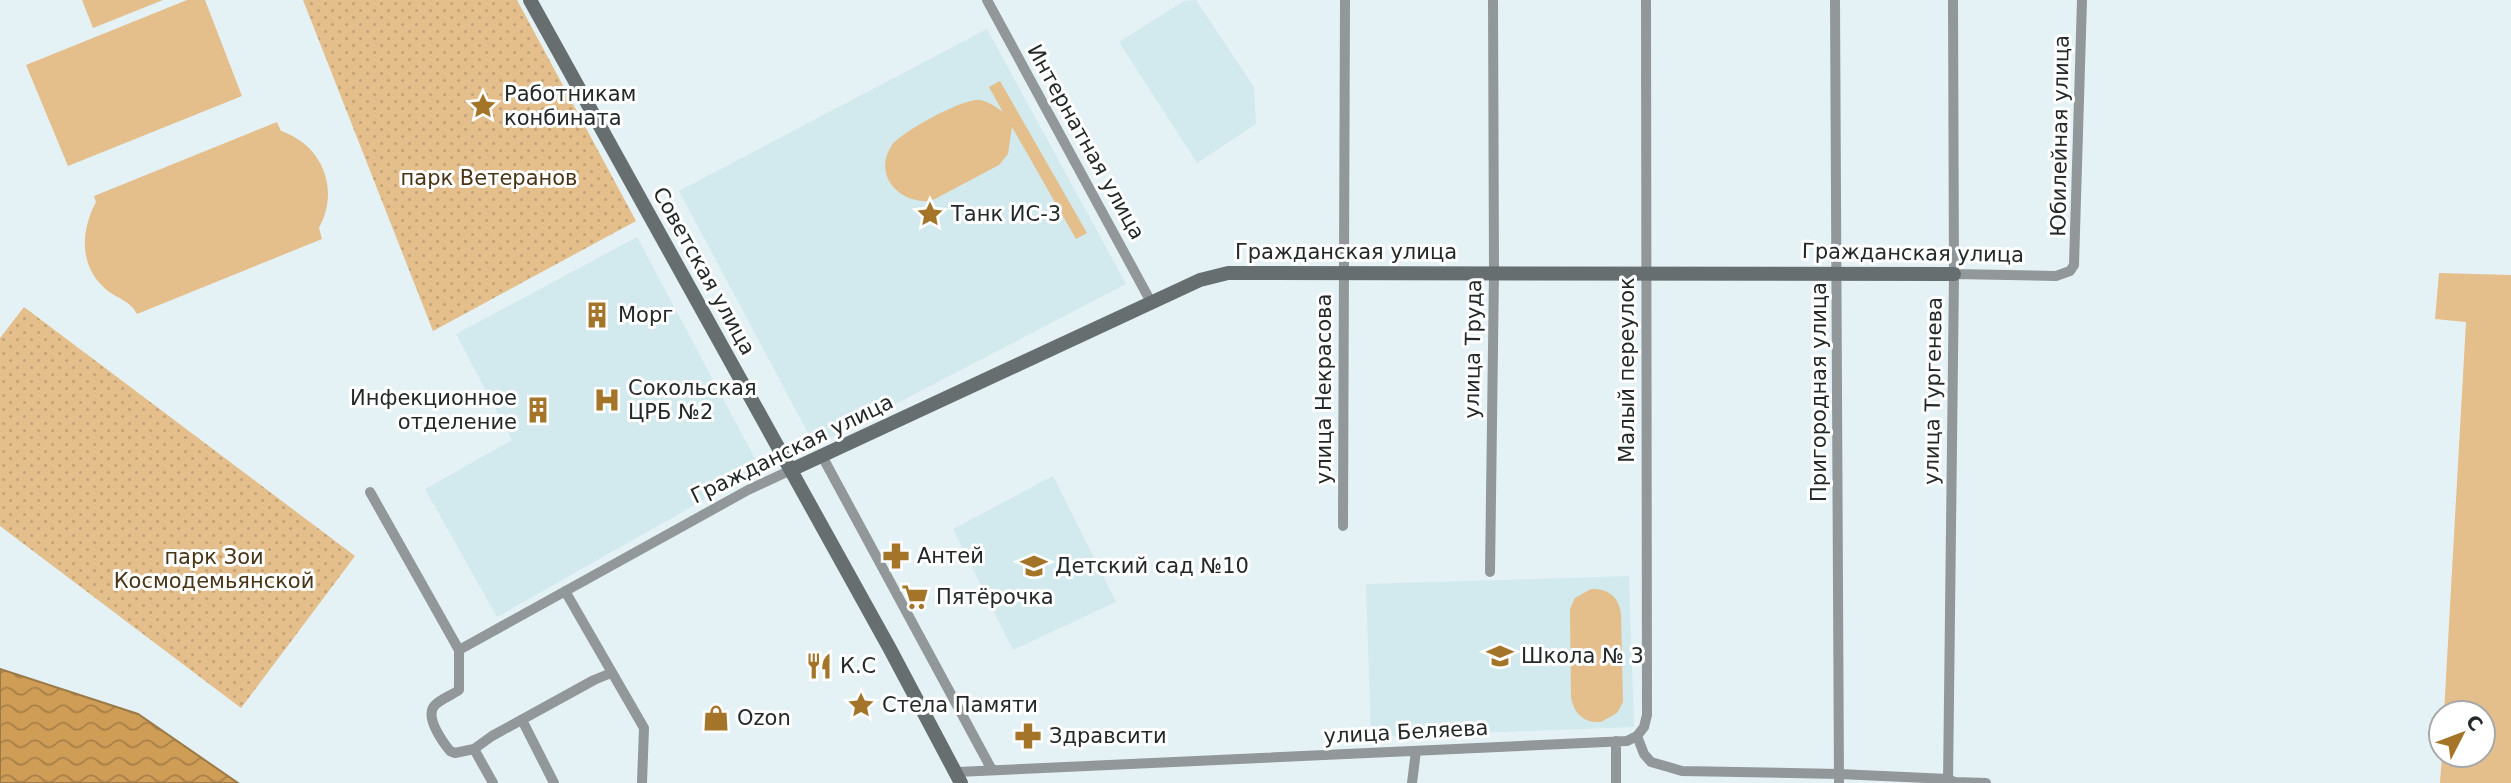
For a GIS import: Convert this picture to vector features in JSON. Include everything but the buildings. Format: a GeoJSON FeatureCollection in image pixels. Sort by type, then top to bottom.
{"type":"FeatureCollection","features":[{"type":"Feature","properties":{"kind":"street","name":"Советская улица"},"geometry":{"type":"LineString","coordinates":[[530,0],[959,777]]}},
{"type":"Feature","properties":{"kind":"street","name":"Интернатная улица"},"geometry":{"type":"LineString","coordinates":[[988,0],[1151,302]]}},
{"type":"Feature","properties":{"kind":"street","name":"улица Некрасова"},"geometry":{"type":"LineString","coordinates":[[1343,526],[1345,0]]}},
{"type":"Feature","properties":{"kind":"street","name":"улица Труда"},"geometry":{"type":"LineString","coordinates":[[1490,572],[1494,272],[1493,0]]}},
{"type":"Feature","properties":{"kind":"street","name":"Малый переулок"},"geometry":{"type":"LineString","coordinates":[[1637,736],[1644,727],[1647,715],[1646,0]]}},
{"type":"Feature","properties":{"kind":"street","name":"Пригородная улица"},"geometry":{"type":"LineString","coordinates":[[1835,0],[1839,778]]}},
{"type":"Feature","properties":{"kind":"street","name":"улица Тургенева"},"geometry":{"type":"LineString","coordinates":[[1948,781],[1954,274],[1953,0]]}},
{"type":"Feature","properties":{"kind":"street","name":"Юбилейная улица"},"geometry":{"type":"LineString","coordinates":[[2070,271],[2076,258],[2082,0]]}},
{"type":"Feature","properties":{"kind":"street","name":"Гражданская улица"},"geometry":{"type":"LineString","coordinates":[[459,650],[748,490],[1151,302],[1200,280],[1228,273],[1838,272],[2056,275],[2070,271]]}},
{"type":"Feature","properties":{"kind":"street"},"geometry":{"type":"LineString","coordinates":[[822,456],[992,770]]}},
{"type":"Feature","properties":{"kind":"street"},"geometry":{"type":"LineString","coordinates":[[370,492],[459,650],[459,690],[435,704],[431,716],[450,751],[455,753],[474,749],[594,680],[611,673]]}},
{"type":"Feature","properties":{"kind":"street"},"geometry":{"type":"LineString","coordinates":[[565,591],[644,728],[642,783]]}},
{"type":"Feature","properties":{"kind":"street"},"geometry":{"type":"LineString","coordinates":[[522,720],[554,783]]}},
{"type":"Feature","properties":{"kind":"street"},"geometry":{"type":"LineString","coordinates":[[1637,736],[1644,754],[1651,762],[1682,771],[1986,783]]}},
{"type":"Feature","properties":{"kind":"street","name":"улица Беляева"},"geometry":{"type":"LineString","coordinates":[[959,777],[992,770],[1626,741],[1637,736]]}},
{"type":"Feature","properties":{"kind":"street"},"geometry":{"type":"LineString","coordinates":[[1616,741],[1616,783]]}},
{"type":"Feature","properties":{"kind":"street"},"geometry":{"type":"LineString","coordinates":[[474,749],[493,783]]}},
{"type":"Feature","properties":{"kind":"street"},"geometry":{"type":"LineString","coordinates":[[1412,783],[1416,751]]}},
{"type":"Feature","properties":{"kind":"shaded area"},"geometry":{"type":"Polygon","coordinates":[[[1196,0],[1254,87],[1256,124],[1197,163],[1119,42],[1184,1],[1196,0]]]}},
{"type":"Feature","properties":{"kind":"shaded area"},"geometry":{"type":"Polygon","coordinates":[[[987,29],[1126,284],[815,446],[679,191],[987,29]]]}},
{"type":"Feature","properties":{"kind":"shaded area","name":"Сокольская ЦРБ №2"},"geometry":{"type":"Polygon","coordinates":[[[637,237],[760,468],[497,617],[425,489],[512,440],[456,334],[637,237]]]}},
{"type":"Feature","properties":{"kind":"shaded area","name":"Детский сад №10"},"geometry":{"type":"Polygon","coordinates":[[[1053,476],[1116,602],[1013,650],[953,529],[1053,476]]]}},
{"type":"Feature","properties":{"kind":"shaded area","name":"Школа № 3"},"geometry":{"type":"Polygon","coordinates":[[[1629,576],[1634,727],[1371,737],[1366,584],[1629,576]]]}},
{"type":"Feature","properties":{"kind":"green space"},"geometry":{"type":"Polygon","coordinates":[[[82,0],[163,0],[93,28],[82,0]]]}},
{"type":"Feature","properties":{"kind":"green space"},"geometry":{"type":"Polygon","coordinates":[[[187,0],[205,0],[242,96],[68,166],[26,65],[187,0]]]}},
{"type":"Feature","properties":{"kind":"green space","name":"парк Ветеранов"},"geometry":{"type":"Polygon","coordinates":[[[303,0],[517,0],[636,221],[433,331],[303,0]]]}},
{"type":"Feature","properties":{"kind":"green space"},"geometry":{"type":"Polygon","coordinates":[[[1000,81],[1087,233],[1076,239],[1012,127],[1008,154],[999,165],[931,201],[919,201],[899,193],[887,177],[885,167],[892,145],[907,132],[933,117],[960,104],[979,100],[1003,112],[989,87],[1000,81]]]}},
{"type":"Feature","properties":{"kind":"green space"},"geometry":{"type":"Polygon","coordinates":[[[277,122],[281,131],[308,147],[324,170],[328,199],[319,228],[322,239],[137,314],[128,303],[99,282],[87,261],[85,249],[87,225],[96,202],[94,196],[277,122]]]}},
{"type":"Feature","properties":{"kind":"green space"},"geometry":{"type":"Polygon","coordinates":[[[2439,273],[2511,275],[2511,783],[2440,783],[2441,769],[2497,769],[2497,699],[2445,699],[2466,322],[2435,319],[2439,273]]]}},
{"type":"Feature","properties":{"kind":"green space","name":"парк Зои Космодемьянской"},"geometry":{"type":"Polygon","coordinates":[[[24,307],[355,556],[241,708],[0,526],[0,338],[24,307]]]}},
{"type":"Feature","properties":{"kind":"green space"},"geometry":{"type":"Polygon","coordinates":[[[1591,589],[1603,590],[1612,595],[1621,614],[1623,702],[1617,713],[1601,722],[1590,721],[1581,716],[1571,697],[1570,609],[1575,598],[1591,589]]]}},
{"type":"Feature","properties":{"kind":"water"},"geometry":{"type":"Polygon","coordinates":[[[0,669],[138,714],[238,783],[0,783],[0,669]]]}},
{"type":"Feature","properties":{"kind":"place","name":"Работникам конбината"},"geometry":{"type":"Point","coordinates":[483,106]}},
{"type":"Feature","properties":{"kind":"place","name":"Танк ИС-3"},"geometry":{"type":"Point","coordinates":[930,214]}},
{"type":"Feature","properties":{"kind":"place","name":"Морг"},"geometry":{"type":"Point","coordinates":[597,315]}},
{"type":"Feature","properties":{"kind":"place","name":"Сокольская ЦРБ №2"},"geometry":{"type":"Point","coordinates":[607,400]}},
{"type":"Feature","properties":{"kind":"place","name":"Инфекционное отделение"},"geometry":{"type":"Point","coordinates":[538,410]}},
{"type":"Feature","properties":{"kind":"place","name":"Антей"},"geometry":{"type":"Point","coordinates":[896,556]}},
{"type":"Feature","properties":{"kind":"place","name":"Детский сад №10"},"geometry":{"type":"Point","coordinates":[1034,566]}},
{"type":"Feature","properties":{"kind":"place","name":"Пятёрочка"},"geometry":{"type":"Point","coordinates":[915,597]}},
{"type":"Feature","properties":{"kind":"place","name":"Школа № 3"},"geometry":{"type":"Point","coordinates":[1500,656]}},
{"type":"Feature","properties":{"kind":"place","name":"К.С"},"geometry":{"type":"Point","coordinates":[819,666]}},
{"type":"Feature","properties":{"kind":"place","name":"Стела Памяти"},"geometry":{"type":"Point","coordinates":[861,705]}},
{"type":"Feature","properties":{"kind":"place","name":"Ozon"},"geometry":{"type":"Point","coordinates":[716,718]}},
{"type":"Feature","properties":{"kind":"place","name":"Здравсити"},"geometry":{"type":"Point","coordinates":[1028,736]}}]}
